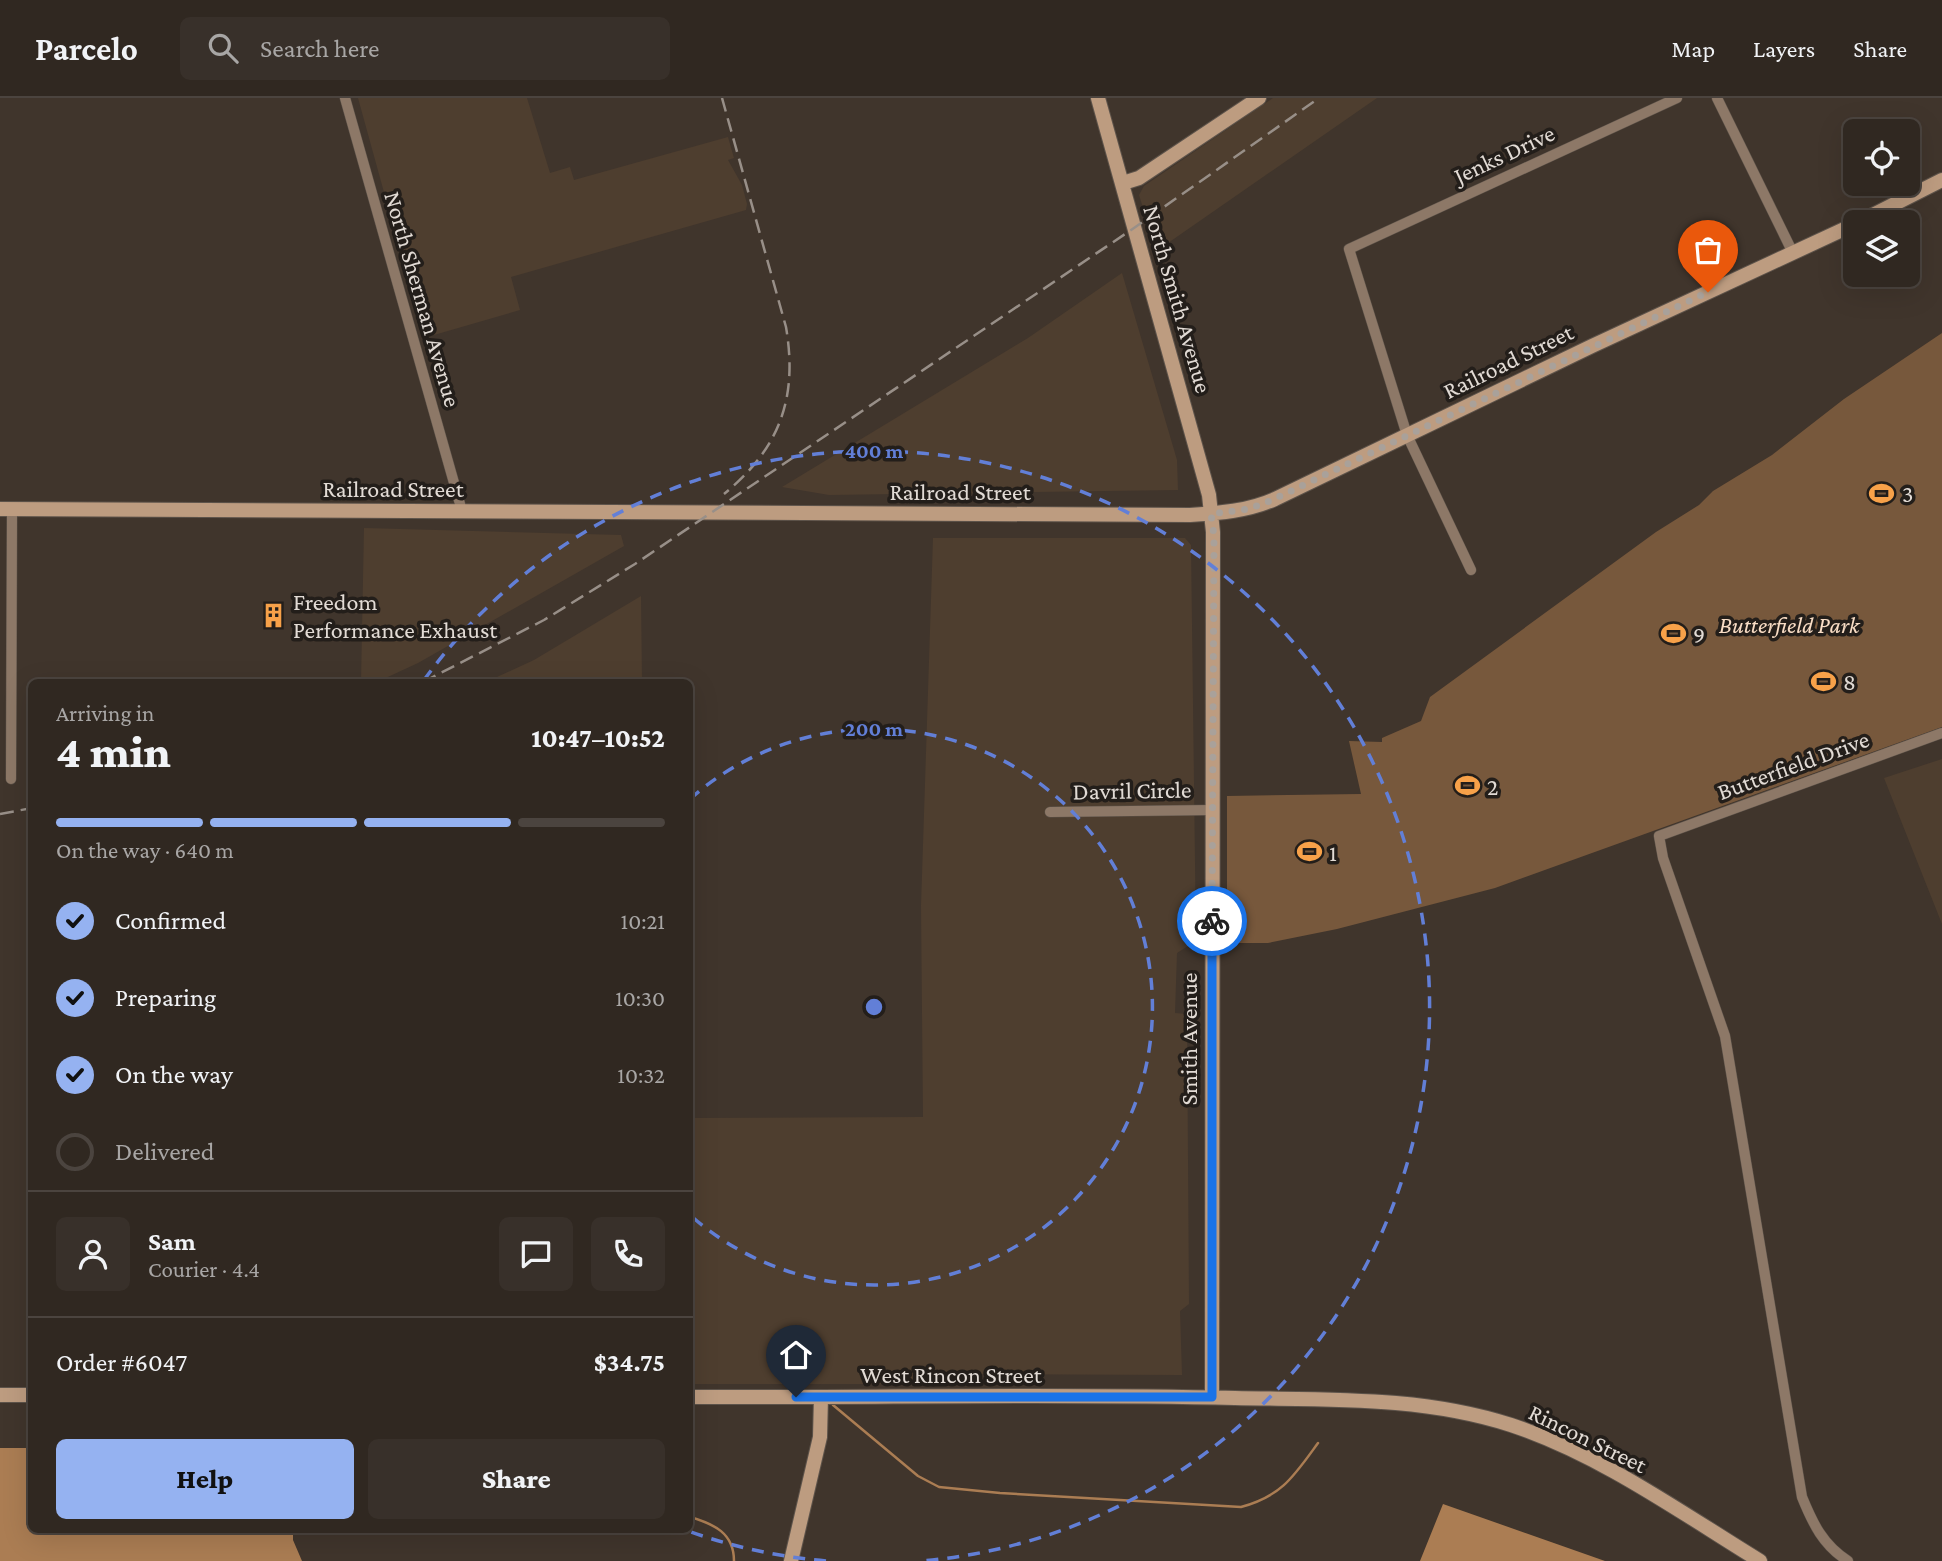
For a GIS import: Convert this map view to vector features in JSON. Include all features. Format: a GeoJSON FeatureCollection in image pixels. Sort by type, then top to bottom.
{"type":"FeatureCollection","features":[{"type":"Feature","properties":{"kind":"main road","name":"North Smith Avenue"},"geometry":{"type":"LineString","coordinates":[[1098,98],[1209,493],[1211,514]]}},
{"type":"Feature","properties":{"kind":"main road"},"geometry":{"type":"LineString","coordinates":[[1123,183],[1149,172],[1259,98]]}},
{"type":"Feature","properties":{"kind":"main road","name":"Railroad Street"},"geometry":{"type":"LineString","coordinates":[[1886,210],[1942,180]]}},
{"type":"Feature","properties":{"kind":"main road","name":"Railroad Street"},"geometry":{"type":"LineString","coordinates":[[6,510],[1211,514],[1248,509],[1270,501],[1843,230]]}},
{"type":"Feature","properties":{"kind":"main road","name":"Smith Avenue"},"geometry":{"type":"LineString","coordinates":[[1211,514],[1214,536],[1212,1397]]}},
{"type":"Feature","properties":{"kind":"main road"},"geometry":{"type":"LineString","coordinates":[[0,1395],[28,1395]]}},
{"type":"Feature","properties":{"kind":"main road","name":"West Rincon Street"},"geometry":{"type":"LineString","coordinates":[[693,1397],[1212,1397]]}},
{"type":"Feature","properties":{"kind":"main road"},"geometry":{"type":"LineString","coordinates":[[791,1561],[820,1437],[821,1397]]}},
{"type":"Feature","properties":{"kind":"main road","name":"Rincon Street"},"geometry":{"type":"LineString","coordinates":[[1212,1397],[1398,1403],[1459,1411],[1509,1424],[1590,1458],[1760,1561]]}},
{"type":"Feature","properties":{"kind":"street","name":"North Sherman Avenue"},"geometry":{"type":"LineString","coordinates":[[345,98],[462,511]]}},
{"type":"Feature","properties":{"kind":"street","name":"Jenks Drive"},"geometry":{"type":"LineString","coordinates":[[1407,435],[1349,249],[1677,98]]}},
{"type":"Feature","properties":{"kind":"street"},"geometry":{"type":"LineString","coordinates":[[1717,98],[1793,253]]}},
{"type":"Feature","properties":{"kind":"street"},"geometry":{"type":"LineString","coordinates":[[1407,435],[1471,570]]}},
{"type":"Feature","properties":{"kind":"street"},"geometry":{"type":"LineString","coordinates":[[6,510],[11,779]]}},
{"type":"Feature","properties":{"kind":"street","name":"Butterfield Drive"},"geometry":{"type":"LineString","coordinates":[[1849,1561],[1833,1551],[1816,1529],[1802,1497],[1726,1036],[1662,858],[1659,836],[1942,733]]}},
{"type":"Feature","properties":{"kind":"street","name":"Davril Circle"},"geometry":{"type":"LineString","coordinates":[[1050,812],[1213,810]]}},
{"type":"Feature","properties":{"kind":"shaded area"},"geometry":{"type":"Polygon","coordinates":[[[358,98],[527,98],[550,173],[570,167],[574,180],[728,137],[734,158],[728,160],[742,185],[746,210],[511,277],[520,310],[427,337],[358,98]]]}},
{"type":"Feature","properties":{"kind":"shaded area"},"geometry":{"type":"Polygon","coordinates":[[[1273,98],[1377,98],[1168,243],[1155,246],[1139,195],[1144,186],[1273,98]]]}},
{"type":"Feature","properties":{"kind":"shaded area"},"geometry":{"type":"Polygon","coordinates":[[[1122,273],[1177,460],[1178,490],[829,495],[782,487],[1028,338],[1122,273]]]}},
{"type":"Feature","properties":{"kind":"shaded area"},"geometry":{"type":"Polygon","coordinates":[[[364,528],[621,535],[624,546],[418,663],[383,679],[361,679],[364,528]]]}},
{"type":"Feature","properties":{"kind":"shaded area"},"geometry":{"type":"Polygon","coordinates":[[[933,538],[1185,538],[1191,545],[1196,941],[1177,953],[1175,1013],[1187,1014],[1189,1304],[1180,1311],[1182,1375],[923,1374],[922,1384],[693,1384],[693,1118],[923,1117],[921,906],[933,538]]]}},
{"type":"Feature","properties":{"kind":"shaded area"},"geometry":{"type":"Polygon","coordinates":[[[641,596],[642,679],[493,679],[534,660],[641,596]]]}},
{"type":"Feature","properties":{"kind":"shaded area"},"geometry":{"type":"Polygon","coordinates":[[[1942,759],[1942,924],[1884,778],[1942,759]]]}},
{"type":"Feature","properties":{"kind":"shaded area"},"geometry":{"type":"Polygon","coordinates":[[[0,1448],[28,1448],[28,1533],[293,1533],[293,1540],[302,1561],[0,1561],[0,1448]]]}},
{"type":"Feature","properties":{"kind":"shaded area"},"geometry":{"type":"Polygon","coordinates":[[[1443,1504],[1605,1561],[1420,1561],[1443,1504]]]}},
{"type":"Feature","properties":{"kind":"green space","name":"Butterfield Park"},"geometry":{"type":"Polygon","coordinates":[[[1942,333],[1942,727],[1495,888],[1337,929],[1268,943],[1237,943],[1231,940],[1227,932],[1227,796],[1361,794],[1349,741],[1382,742],[1382,738],[1421,721],[1430,697],[1656,532],[1699,505],[1713,491],[1772,455],[1844,399],[1942,333]]]}},
{"type":"Feature","properties":{"kind":"waterway"},"geometry":{"type":"LineString","coordinates":[[833,1405],[918,1476],[939,1487],[1000,1493],[1241,1507],[1277,1491],[1294,1475],[1318,1443]]}},
{"type":"Feature","properties":{"kind":"waterway"},"geometry":{"type":"LineString","coordinates":[[693,1518],[721,1531],[730,1543],[734,1561]]}},
{"type":"Feature","properties":{"kind":"railway"},"geometry":{"type":"LineString","coordinates":[[722,98],[786,327],[789,353],[786,399],[771,440],[743,477],[724,494]]}},
{"type":"Feature","properties":{"kind":"railway"},"geometry":{"type":"LineString","coordinates":[[429,679],[544,620],[635,564],[1134,228],[1319,98]]}},
{"type":"Feature","properties":{"kind":"railway"},"geometry":{"type":"LineString","coordinates":[[0,814],[28,809]]}},
{"type":"Feature","properties":{"kind":"way so far"},"geometry":{"type":"LineString","coordinates":[[1212,921],[1214,536],[1211,514],[1248,509],[1270,501],[1708,292]]}},
{"type":"Feature","properties":{"kind":"place","name":"3"},"geometry":{"type":"Point","coordinates":[1882,493]}},
{"type":"Feature","properties":{"kind":"place","name":"Freedom Performance Exhaust"},"geometry":{"type":"Point","coordinates":[273,615]}},
{"type":"Feature","properties":{"kind":"place","name":"9"},"geometry":{"type":"Point","coordinates":[1673,634]}},
{"type":"Feature","properties":{"kind":"place","name":"8"},"geometry":{"type":"Point","coordinates":[1823,681]}},
{"type":"Feature","properties":{"kind":"place","name":"2"},"geometry":{"type":"Point","coordinates":[1467,786]}},
{"type":"Feature","properties":{"kind":"place","name":"1"},"geometry":{"type":"Point","coordinates":[1309,852]}},
{"type":"Feature","properties":{"kind":"route"},"geometry":{"type":"LineString","coordinates":[[796,1397],[1212,1397],[1212,921]]}}]}
